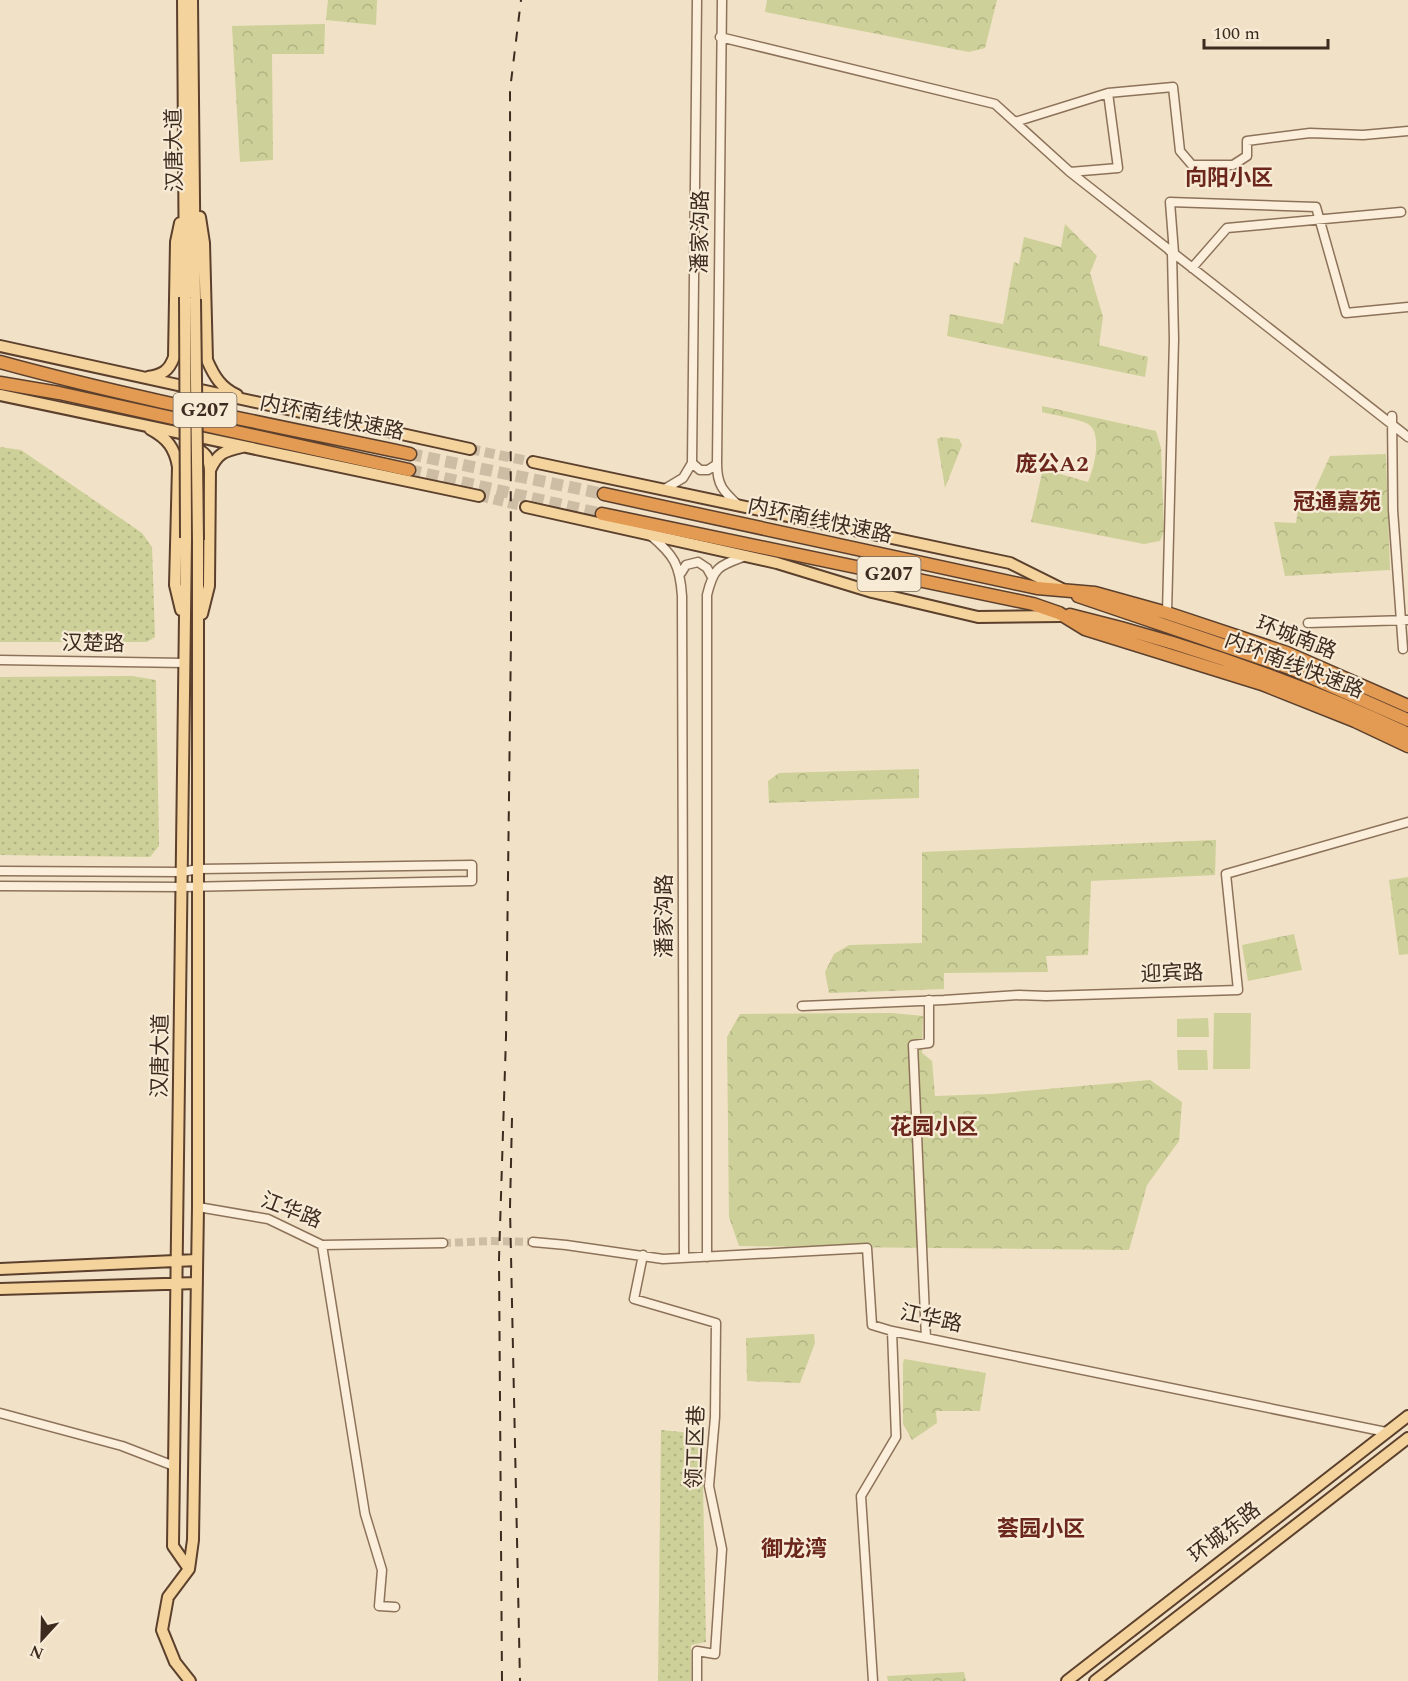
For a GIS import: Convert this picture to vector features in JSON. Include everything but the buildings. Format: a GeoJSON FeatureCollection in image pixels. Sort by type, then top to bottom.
{"type":"FeatureCollection","features":[{"type":"Feature","properties":{"kind":"highway","name":"内环南线快速路"},"geometry":{"type":"LineString","coordinates":[[0,362],[59,378],[410,454]]}},
{"type":"Feature","properties":{"kind":"highway","name":"内环南线快速路"},"geometry":{"type":"LineString","coordinates":[[0,383],[59,393],[409,470]]}},
{"type":"Feature","properties":{"kind":"highway","name":"内环南线快速路"},"geometry":{"type":"LineString","coordinates":[[604,494],[1037,588],[1095,593],[1167,613]]}},
{"type":"Feature","properties":{"kind":"highway","name":"内环南线快速路"},"geometry":{"type":"LineString","coordinates":[[602,514],[1033,604],[1062,614],[1146,634],[1285,680],[1408,734]]}},
{"type":"Feature","properties":{"kind":"highway","name":"内环南线快速路"},"geometry":{"type":"LineString","coordinates":[[1065,591],[1290,668],[1408,720]]}},
{"type":"Feature","properties":{"kind":"highway","name":"环城南路"},"geometry":{"type":"LineString","coordinates":[[1167,613],[1287,653],[1408,706]]}},
{"type":"Feature","properties":{"kind":"highway","name":"内环南线快速路"},"geometry":{"type":"LineString","coordinates":[[1062,614],[1085,629],[1262,684],[1355,721],[1408,746]]}},
{"type":"Feature","properties":{"kind":"main road","name":"汉唐大道"},"geometry":{"type":"LineString","coordinates":[[183,0],[190,192]]}},
{"type":"Feature","properties":{"kind":"main road","name":"汉唐大道"},"geometry":{"type":"LineString","coordinates":[[190,1681],[175,1662],[162,1630],[168,1597],[189,1569],[193,1540],[198,1207],[198,629],[192,539],[190,192],[192,0]]}},
{"type":"Feature","properties":{"kind":"main road"},"geometry":{"type":"LineString","coordinates":[[190,192],[176,242],[174,357],[177,366],[186,373],[196,374],[203,370],[207,360]]}},
{"type":"Feature","properties":{"kind":"main road"},"geometry":{"type":"LineString","coordinates":[[190,192],[204,243],[207,360],[214,376],[228,391],[251,402]]}},
{"type":"Feature","properties":{"kind":"main road"},"geometry":{"type":"LineString","coordinates":[[0,346],[470,449]]}},
{"type":"Feature","properties":{"kind":"main road"},"geometry":{"type":"LineString","coordinates":[[143,378],[158,376],[166,371],[174,357]]}},
{"type":"Feature","properties":{"kind":"main road"},"geometry":{"type":"LineString","coordinates":[[0,394],[479,496]]}},
{"type":"Feature","properties":{"kind":"main road"},"geometry":{"type":"LineString","coordinates":[[139,424],[161,435],[175,452],[177,467],[175,585],[185,626]]}},
{"type":"Feature","properties":{"kind":"main road"},"geometry":{"type":"LineString","coordinates":[[210,470],[216,457],[228,450],[245,446]]}},
{"type":"Feature","properties":{"kind":"main road"},"geometry":{"type":"LineString","coordinates":[[177,467],[181,456],[194,447],[204,452],[209,459],[209,586],[198,629]]}},
{"type":"Feature","properties":{"kind":"main road"},"geometry":{"type":"LineString","coordinates":[[533,462],[1010,563],[1065,591]]}},
{"type":"Feature","properties":{"kind":"main road"},"geometry":{"type":"LineString","coordinates":[[526,507],[777,563],[872,592],[978,617],[1062,614]]}},
{"type":"Feature","properties":{"kind":"main road"},"geometry":{"type":"LineString","coordinates":[[790,535],[793,517]]}},
{"type":"Feature","properties":{"kind":"main road","name":"汉唐大道"},"geometry":{"type":"LineString","coordinates":[[189,1569],[173,1546],[185,626],[192,539]]}},
{"type":"Feature","properties":{"kind":"main road"},"geometry":{"type":"LineString","coordinates":[[0,1269],[197,1260]]}},
{"type":"Feature","properties":{"kind":"main road"},"geometry":{"type":"LineString","coordinates":[[0,1289],[197,1283]]}},
{"type":"Feature","properties":{"kind":"main road","name":"环城东路"},"geometry":{"type":"LineString","coordinates":[[1067,1681],[1408,1416]]}},
{"type":"Feature","properties":{"kind":"main road","name":"环城东路"},"geometry":{"type":"LineString","coordinates":[[1095,1681],[1408,1438]]}},
{"type":"Feature","properties":{"kind":"street","name":"潘家沟路"},"geometry":{"type":"LineString","coordinates":[[693,463],[698,0]]}},
{"type":"Feature","properties":{"kind":"street","name":"潘家沟路"},"geometry":{"type":"LineString","coordinates":[[722,0],[717,479],[724,491],[739,506]]}},
{"type":"Feature","properties":{"kind":"street"},"geometry":{"type":"LineString","coordinates":[[720,37],[995,104],[1070,172],[1172,253],[1174,339],[1167,613]]}},
{"type":"Feature","properties":{"kind":"street"},"geometry":{"type":"LineString","coordinates":[[1015,122],[1108,93],[1173,87],[1180,151],[1192,165],[1233,165],[1247,156],[1247,141],[1310,133],[1363,135],[1408,131]]}},
{"type":"Feature","properties":{"kind":"street"},"geometry":{"type":"LineString","coordinates":[[1070,172],[1118,168],[1108,93]]}},
{"type":"Feature","properties":{"kind":"street"},"geometry":{"type":"LineString","coordinates":[[1174,253],[1170,202],[1316,207],[1346,313],[1408,307]]}},
{"type":"Feature","properties":{"kind":"street"},"geometry":{"type":"LineString","coordinates":[[1192,268],[1227,228],[1401,212]]}},
{"type":"Feature","properties":{"kind":"street"},"geometry":{"type":"LineString","coordinates":[[1164,246],[1393,421],[1408,437]]}},
{"type":"Feature","properties":{"kind":"street"},"geometry":{"type":"LineString","coordinates":[[1393,421],[1393,510],[1405,621],[1403,649]]}},
{"type":"Feature","properties":{"kind":"street"},"geometry":{"type":"LineString","coordinates":[[663,489],[683,478],[693,463],[700,470],[708,470],[717,464]]}},
{"type":"Feature","properties":{"kind":"street"},"geometry":{"type":"LineString","coordinates":[[650,534],[668,550],[681,573],[686,565],[698,562],[707,567],[712,577],[722,565],[746,556]]}},
{"type":"Feature","properties":{"kind":"street","name":"潘家沟路"},"geometry":{"type":"LineString","coordinates":[[681,573],[684,1258]]}},
{"type":"Feature","properties":{"kind":"street","name":"潘家沟路"},"geometry":{"type":"LineString","coordinates":[[707,1257],[707,595],[712,577]]}},
{"type":"Feature","properties":{"kind":"street"},"geometry":{"type":"LineString","coordinates":[[1308,623],[1405,621]]}},
{"type":"Feature","properties":{"kind":"street","name":"汉楚路"},"geometry":{"type":"LineString","coordinates":[[0,660],[185,663]]}},
{"type":"Feature","properties":{"kind":"street","name":"迎宾路"},"geometry":{"type":"LineString","coordinates":[[802,1006],[1019,995],[1238,990],[1226,874],[1408,822]]}},
{"type":"Feature","properties":{"kind":"street"},"geometry":{"type":"LineString","coordinates":[[0,871],[183,873],[198,869],[472,865],[472,881],[182,887],[0,886]]}},
{"type":"Feature","properties":{"kind":"street"},"geometry":{"type":"LineString","coordinates":[[926,1338],[913,1045],[929,1043],[929,1000]]}},
{"type":"Feature","properties":{"kind":"street","name":"江华路"},"geometry":{"type":"LineString","coordinates":[[198,1207],[268,1219],[322,1245],[443,1243]]}},
{"type":"Feature","properties":{"kind":"street","name":"江华路"},"geometry":{"type":"LineString","coordinates":[[533,1242],[643,1255],[663,1260],[867,1248],[872,1325],[1386,1432]]}},
{"type":"Feature","properties":{"kind":"street"},"geometry":{"type":"LineString","coordinates":[[322,1245],[365,1514],[382,1570],[379,1606],[395,1607]]}},
{"type":"Feature","properties":{"kind":"street","name":"领工区巷"},"geometry":{"type":"LineString","coordinates":[[643,1255],[634,1299],[716,1323],[716,1417],[709,1486],[722,1549],[715,1654],[697,1651],[697,1681]]}},
{"type":"Feature","properties":{"kind":"street"},"geometry":{"type":"LineString","coordinates":[[873,1681],[861,1496],[896,1437],[892,1331]]}},
{"type":"Feature","properties":{"kind":"street"},"geometry":{"type":"LineString","coordinates":[[0,1424],[3,1414],[122,1446],[174,1466]]}},
{"type":"Feature","properties":{"kind":"green space"},"geometry":{"type":"Polygon","coordinates":[[[328,0],[377,0],[376,25],[326,20],[328,0]]]}},
{"type":"Feature","properties":{"kind":"green space"},"geometry":{"type":"Polygon","coordinates":[[[767,0],[997,0],[985,48],[969,52],[765,12],[767,0]]]}},
{"type":"Feature","properties":{"kind":"green space"},"geometry":{"type":"Polygon","coordinates":[[[325,24],[324,54],[272,54],[273,160],[240,162],[232,26],[325,24]]]}},
{"type":"Feature","properties":{"kind":"green space"},"geometry":{"type":"Polygon","coordinates":[[[1065,224],[1097,256],[1090,273],[1103,317],[1099,345],[1148,357],[1145,377],[947,336],[950,314],[1003,324],[1014,262],[1019,264],[1024,237],[1061,247],[1065,224]]]}},
{"type":"Feature","properties":{"kind":"green space"},"geometry":{"type":"Polygon","coordinates":[[[1042,406],[1156,431],[1161,448],[1164,531],[1160,541],[1144,544],[1031,522],[1043,469],[1088,482],[1096,451],[1095,435],[1088,424],[1042,412],[1042,406]]]}},
{"type":"Feature","properties":{"kind":"green space"},"geometry":{"type":"Polygon","coordinates":[[[942,437],[959,439],[962,445],[945,488],[937,439],[942,437]]]}},
{"type":"Feature","properties":{"kind":"green space"},"geometry":{"type":"Polygon","coordinates":[[[0,447],[21,450],[142,533],[152,547],[155,637],[147,642],[0,642],[0,447]]]}},
{"type":"Feature","properties":{"kind":"green space"},"geometry":{"type":"Polygon","coordinates":[[[1386,454],[1390,570],[1285,576],[1274,522],[1296,523],[1300,496],[1311,498],[1330,456],[1386,454]]]}},
{"type":"Feature","properties":{"kind":"green space"},"geometry":{"type":"Polygon","coordinates":[[[132,676],[156,680],[159,846],[150,857],[0,855],[0,677],[132,676]]]}},
{"type":"Feature","properties":{"kind":"green space"},"geometry":{"type":"Polygon","coordinates":[[[919,769],[919,798],[769,803],[768,781],[779,773],[919,769]]]}},
{"type":"Feature","properties":{"kind":"green space"},"geometry":{"type":"Polygon","coordinates":[[[1216,840],[1215,875],[1091,881],[1088,955],[1046,956],[1048,972],[944,973],[944,989],[829,993],[825,972],[834,954],[849,945],[922,943],[922,852],[1216,840]]]}},
{"type":"Feature","properties":{"kind":"green space"},"geometry":{"type":"Polygon","coordinates":[[[1408,877],[1408,954],[1399,955],[1389,880],[1408,877]]]}},
{"type":"Feature","properties":{"kind":"green space"},"geometry":{"type":"Polygon","coordinates":[[[1294,934],[1302,970],[1248,981],[1242,945],[1294,934]]]}},
{"type":"Feature","properties":{"kind":"green space"},"geometry":{"type":"Polygon","coordinates":[[[892,1013],[923,1016],[922,1053],[932,1061],[935,1096],[992,1094],[1150,1080],[1182,1102],[1179,1141],[1147,1185],[1129,1250],[739,1246],[729,1217],[727,1037],[740,1014],[892,1013]]]}},
{"type":"Feature","properties":{"kind":"green space"},"geometry":{"type":"Polygon","coordinates":[[[1214,1013],[1251,1013],[1250,1069],[1213,1069],[1214,1013]]]}},
{"type":"Feature","properties":{"kind":"green space"},"geometry":{"type":"Polygon","coordinates":[[[1208,1018],[1209,1037],[1177,1037],[1177,1019],[1208,1018]]]}},
{"type":"Feature","properties":{"kind":"green space"},"geometry":{"type":"Polygon","coordinates":[[[1177,1050],[1207,1050],[1208,1070],[1178,1070],[1177,1050]]]}},
{"type":"Feature","properties":{"kind":"green space"},"geometry":{"type":"Polygon","coordinates":[[[814,1334],[815,1343],[800,1383],[747,1381],[746,1338],[814,1334]]]}},
{"type":"Feature","properties":{"kind":"green space"},"geometry":{"type":"Polygon","coordinates":[[[904,1359],[986,1373],[980,1411],[936,1411],[937,1423],[912,1440],[903,1424],[904,1359]]]}},
{"type":"Feature","properties":{"kind":"green space"},"geometry":{"type":"Polygon","coordinates":[[[661,1430],[702,1434],[706,1642],[691,1645],[691,1681],[658,1681],[661,1430]]]}},
{"type":"Feature","properties":{"kind":"green space"},"geometry":{"type":"Polygon","coordinates":[[[964,1672],[966,1681],[888,1681],[887,1676],[964,1672]]]}},
{"type":"Feature","properties":{"kind":"tunnel"},"geometry":{"type":"LineString","coordinates":[[470,449],[533,462]]}},
{"type":"Feature","properties":{"kind":"tunnel"},"geometry":{"type":"LineString","coordinates":[[410,454],[604,494]]}},
{"type":"Feature","properties":{"kind":"tunnel"},"geometry":{"type":"LineString","coordinates":[[409,470],[602,514]]}},
{"type":"Feature","properties":{"kind":"tunnel"},"geometry":{"type":"LineString","coordinates":[[479,496],[526,507]]}},
{"type":"Feature","properties":{"kind":"tunnel"},"geometry":{"type":"LineString","coordinates":[[443,1243],[533,1242]]}},
{"type":"Feature","properties":{"kind":"railway"},"geometry":{"type":"LineString","coordinates":[[502,1681],[499,1259],[506,1037],[511,637],[510,90],[521,0]]}},
{"type":"Feature","properties":{"kind":"railway"},"geometry":{"type":"LineString","coordinates":[[512,1118],[510,1208],[520,1681]]}},
{"type":"Feature","properties":{"kind":"district","name":"向阳小区"},"geometry":{"type":"Point","coordinates":[1229,178]}},
{"type":"Feature","properties":{"kind":"district","name":"庞公A2"},"geometry":{"type":"Point","coordinates":[1052,464]}},
{"type":"Feature","properties":{"kind":"district","name":"冠通嘉苑"},"geometry":{"type":"Point","coordinates":[1337,502]}},
{"type":"Feature","properties":{"kind":"district","name":"花园小区"},"geometry":{"type":"Point","coordinates":[934,1127]}},
{"type":"Feature","properties":{"kind":"district","name":"荟园小区"},"geometry":{"type":"Point","coordinates":[1041,1529]}},
{"type":"Feature","properties":{"kind":"district","name":"御龙湾"},"geometry":{"type":"Point","coordinates":[794,1549]}}]}
